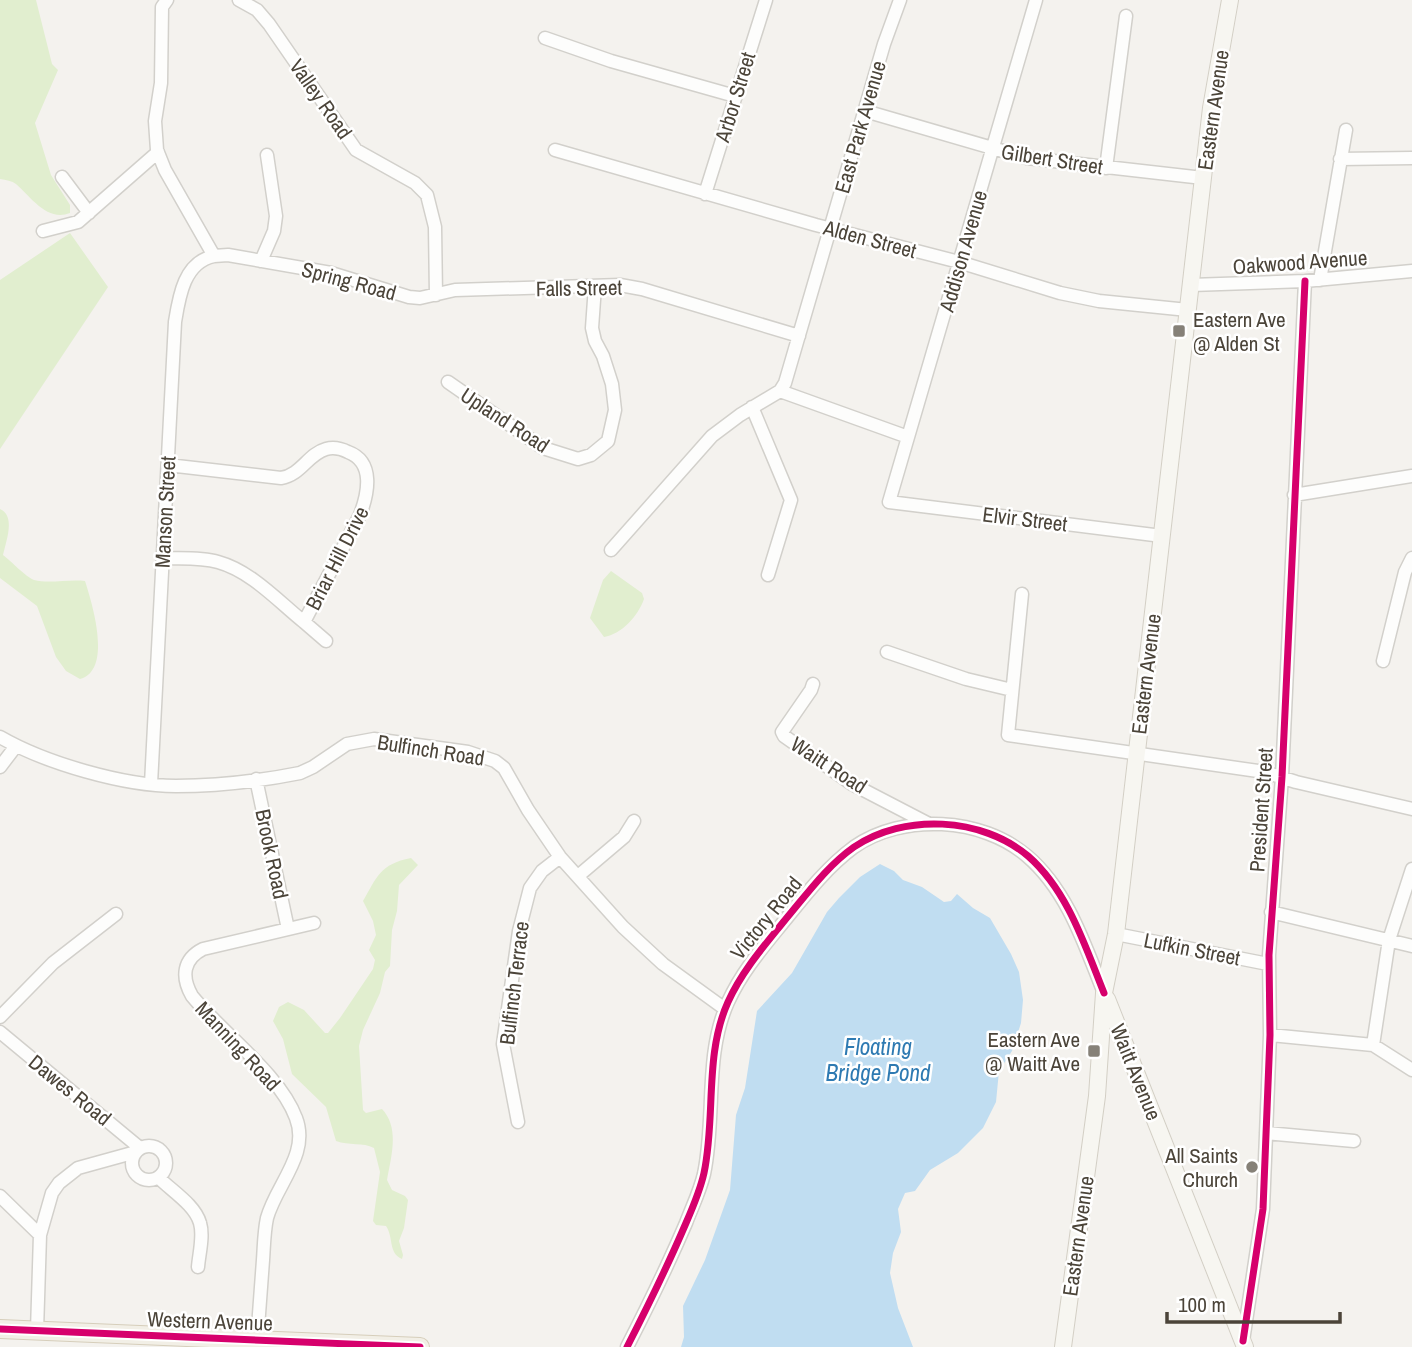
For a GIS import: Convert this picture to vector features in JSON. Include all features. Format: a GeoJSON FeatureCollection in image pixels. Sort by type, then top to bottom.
{"type":"FeatureCollection","features":[{"type":"Feature","properties":{"kind":"main road","name":"Eastern Avenue"},"geometry":{"type":"LineString","coordinates":[[1063,1347],[1097,1096],[1104,993],[1116,934],[1211,108],[1230,0]]}},
{"type":"Feature","properties":{"kind":"main road","name":"Waitt Avenue"},"geometry":{"type":"LineString","coordinates":[[1104,993],[1244,1344]]}},
{"type":"Feature","properties":{"kind":"main road","name":"Western Avenue"},"geometry":{"type":"LineString","coordinates":[[0,1329],[289,1344],[420,1347]]}},
{"type":"Feature","properties":{"kind":"street"},"geometry":{"type":"LineString","coordinates":[[167,0],[162,7],[161,83],[155,121],[158,152],[174,187],[214,256]]}},
{"type":"Feature","properties":{"kind":"street","name":"Valley Road"},"geometry":{"type":"LineString","coordinates":[[239,0],[257,10],[276,34],[356,150],[415,183],[427,195],[435,227],[436,295]]}},
{"type":"Feature","properties":{"kind":"street","name":"Arbor Street"},"geometry":{"type":"LineString","coordinates":[[705,194],[766,0]]}},
{"type":"Feature","properties":{"kind":"street","name":"East Park Avenue"},"geometry":{"type":"LineString","coordinates":[[780,391],[785,383],[884,44],[900,0]]}},
{"type":"Feature","properties":{"kind":"street","name":"Addison Avenue"},"geometry":{"type":"LineString","coordinates":[[889,502],[1036,0]]}},
{"type":"Feature","properties":{"kind":"street"},"geometry":{"type":"LineString","coordinates":[[1106,168],[1126,16]]}},
{"type":"Feature","properties":{"kind":"street"},"geometry":{"type":"LineString","coordinates":[[545,38],[611,61],[735,96]]}},
{"type":"Feature","properties":{"kind":"street","name":"Gilbert Street"},"geometry":{"type":"LineString","coordinates":[[865,111],[991,149],[1058,163],[1203,178]]}},
{"type":"Feature","properties":{"kind":"street"},"geometry":{"type":"LineString","coordinates":[[1320,280],[1346,130]]}},
{"type":"Feature","properties":{"kind":"street","name":"Alden Street"},"geometry":{"type":"LineString","coordinates":[[555,150],[1072,296],[1188,310]]}},
{"type":"Feature","properties":{"kind":"street"},"geometry":{"type":"LineString","coordinates":[[43,231],[78,222],[158,152]]}},
{"type":"Feature","properties":{"kind":"street"},"geometry":{"type":"LineString","coordinates":[[261,261],[274,231],[276,216],[267,155]]}},
{"type":"Feature","properties":{"kind":"street"},"geometry":{"type":"LineString","coordinates":[[1340,159],[1412,158]]}},
{"type":"Feature","properties":{"kind":"street"},"geometry":{"type":"LineString","coordinates":[[62,177],[89,213]]}},
{"type":"Feature","properties":{"kind":"street","name":"Spring Road"},"geometry":{"type":"LineString","coordinates":[[214,256],[228,255],[345,276],[409,297],[436,295]]}},
{"type":"Feature","properties":{"kind":"street","name":"Manson Street"},"geometry":{"type":"LineString","coordinates":[[151,784],[174,337],[180,294],[190,271],[197,264],[214,256]]}},
{"type":"Feature","properties":{"kind":"street","name":"Oakwood Avenue"},"geometry":{"type":"LineString","coordinates":[[1191,285],[1305,281],[1412,271]]}},
{"type":"Feature","properties":{"kind":"street","name":"President Street"},"geometry":{"type":"LineString","coordinates":[[1244,1344],[1263,1209],[1270,1035],[1268,964],[1282,777],[1305,281]]}},
{"type":"Feature","properties":{"kind":"street","name":"Falls Street"},"geometry":{"type":"LineString","coordinates":[[436,295],[455,290],[620,285],[642,289],[799,336]]}},
{"type":"Feature","properties":{"kind":"street","name":"Upland Road"},"geometry":{"type":"LineString","coordinates":[[447,382],[543,448],[578,459],[591,455],[608,441],[615,410],[612,384],[592,328],[595,286]]}},
{"type":"Feature","properties":{"kind":"street"},"geometry":{"type":"LineString","coordinates":[[611,550],[712,436],[752,407],[780,391],[908,437]]}},
{"type":"Feature","properties":{"kind":"street"},"geometry":{"type":"LineString","coordinates":[[752,407],[791,500],[768,575]]}},
{"type":"Feature","properties":{"kind":"street","name":"Briar Hill Drive"},"geometry":{"type":"LineString","coordinates":[[162,558],[200,559],[228,565],[254,581],[304,622],[360,515],[367,498],[368,484],[361,461],[353,454],[335,448],[321,452],[290,477],[281,478],[168,465]]}},
{"type":"Feature","properties":{"kind":"street"},"geometry":{"type":"LineString","coordinates":[[1294,495],[1412,476]]}},
{"type":"Feature","properties":{"kind":"street","name":"Elvir Street"},"geometry":{"type":"LineString","coordinates":[[889,502],[1162,536]]}},
{"type":"Feature","properties":{"kind":"street"},"geometry":{"type":"LineString","coordinates":[[1383,661],[1405,572],[1412,558]]}},
{"type":"Feature","properties":{"kind":"street"},"geometry":{"type":"LineString","coordinates":[[1022,594],[1008,735],[1265,772],[1412,810]]}},
{"type":"Feature","properties":{"kind":"street"},"geometry":{"type":"LineString","coordinates":[[304,622],[326,640]]}},
{"type":"Feature","properties":{"kind":"street"},"geometry":{"type":"LineString","coordinates":[[887,652],[966,679],[1012,690]]}},
{"type":"Feature","properties":{"kind":"street","name":"Waitt Road"},"geometry":{"type":"LineString","coordinates":[[813,684],[782,732],[784,736],[852,784],[929,825]]}},
{"type":"Feature","properties":{"kind":"street","name":"Bulfinch Road"},"geometry":{"type":"LineString","coordinates":[[0,737],[16,746],[86,770],[151,784],[174,786],[300,773],[347,744],[359,741],[388,741],[468,752],[495,761],[504,768],[560,857],[636,940],[677,975],[725,1009]]}},
{"type":"Feature","properties":{"kind":"street"},"geometry":{"type":"LineString","coordinates":[[0,767],[16,746]]}},
{"type":"Feature","properties":{"kind":"street","name":"Brook Road"},"geometry":{"type":"LineString","coordinates":[[256,779],[288,929]]}},
{"type":"Feature","properties":{"kind":"street"},"geometry":{"type":"LineString","coordinates":[[578,876],[624,836],[634,821]]}},
{"type":"Feature","properties":{"kind":"street","name":"Victory Road"},"geometry":{"type":"LineString","coordinates":[[627,1347],[677,1244],[704,1175],[719,1028],[735,987],[758,953],[835,862],[856,846],[897,828],[929,825],[975,830],[1015,847],[1029,858],[1057,891],[1068,909],[1104,993]]}},
{"type":"Feature","properties":{"kind":"street","name":"Bulfinch Terrace"},"geometry":{"type":"LineString","coordinates":[[518,1122],[503,1044],[519,931],[530,888],[542,871],[560,857]]}},
{"type":"Feature","properties":{"kind":"street"},"geometry":{"type":"LineString","coordinates":[[1373,1045],[1390,940],[1412,869]]}},
{"type":"Feature","properties":{"kind":"street"},"geometry":{"type":"LineString","coordinates":[[1271,912],[1412,946]]}},
{"type":"Feature","properties":{"kind":"street"},"geometry":{"type":"LineString","coordinates":[[0,1017],[47,968],[116,914]]}},
{"type":"Feature","properties":{"kind":"street","name":"Manning Road"},"geometry":{"type":"LineString","coordinates":[[257,1341],[265,1232],[275,1196],[295,1157],[298,1142],[297,1119],[268,1076],[192,996],[185,981],[186,962],[193,954],[203,949],[313,923]]}},
{"type":"Feature","properties":{"kind":"street","name":"Lufkin Street"},"geometry":{"type":"LineString","coordinates":[[1116,934],[1268,964]]}},
{"type":"Feature","properties":{"kind":"street","name":"Dawes Road"},"geometry":{"type":"LineString","coordinates":[[0,1032],[138,1150]]}},
{"type":"Feature","properties":{"kind":"street"},"geometry":{"type":"LineString","coordinates":[[1270,1035],[1373,1045],[1412,1070]]}},
{"type":"Feature","properties":{"kind":"street"},"geometry":{"type":"LineString","coordinates":[[1266,1133],[1354,1141]]}},
{"type":"Feature","properties":{"kind":"street"},"geometry":{"type":"LineString","coordinates":[[37,1331],[40,1235],[52,1194],[67,1174],[89,1163],[138,1150],[154,1146],[162,1152],[167,1165],[159,1178],[150,1181],[136,1175],[132,1166],[138,1150]]}},
{"type":"Feature","properties":{"kind":"street"},"geometry":{"type":"LineString","coordinates":[[159,1178],[184,1201],[200,1221],[198,1267]]}},
{"type":"Feature","properties":{"kind":"street"},"geometry":{"type":"LineString","coordinates":[[0,1196],[40,1235]]}},
{"type":"Feature","properties":{"kind":"green space"},"geometry":{"type":"Polygon","coordinates":[[[0,0],[36,0],[52,64],[58,70],[35,123],[51,175],[70,205],[70,213],[62,215],[47,211],[16,184],[0,179],[0,0]]]}},
{"type":"Feature","properties":{"kind":"green space"},"geometry":{"type":"Polygon","coordinates":[[[70,233],[108,287],[0,449],[0,280],[70,233]]]}},
{"type":"Feature","properties":{"kind":"green space"},"geometry":{"type":"Polygon","coordinates":[[[0,509],[5,512],[9,523],[3,555],[23,572],[40,581],[85,581],[95,619],[98,650],[96,663],[90,673],[80,679],[66,671],[56,657],[37,606],[0,578],[0,509]]]}},
{"type":"Feature","properties":{"kind":"green space"},"geometry":{"type":"Polygon","coordinates":[[[611,571],[642,593],[644,599],[638,612],[628,623],[617,632],[604,637],[590,618],[603,580],[611,571]]]}},
{"type":"Feature","properties":{"kind":"green space"},"geometry":{"type":"Polygon","coordinates":[[[411,858],[418,865],[399,885],[390,966],[385,972],[380,993],[363,1030],[359,1046],[363,1110],[366,1113],[382,1109],[388,1117],[393,1143],[387,1180],[392,1190],[408,1200],[399,1241],[402,1259],[393,1249],[386,1226],[376,1225],[373,1221],[380,1172],[374,1148],[336,1141],[326,1107],[292,1074],[283,1039],[273,1021],[279,1007],[288,1002],[304,1010],[328,1033],[373,969],[375,960],[369,950],[376,935],[373,921],[363,901],[376,878],[386,868],[411,858]]]}},
{"type":"Feature","properties":{"kind":"water","name":"Floating Bridge Pond"},"geometry":{"type":"Polygon","coordinates":[[[880,864],[944,902],[951,901],[957,894],[990,918],[1019,972],[1023,1000],[1021,1023],[1012,1051],[999,1071],[996,1102],[983,1128],[958,1153],[930,1170],[915,1191],[905,1193],[898,1209],[901,1232],[893,1253],[890,1273],[898,1308],[913,1347],[681,1347],[684,1337],[683,1306],[705,1260],[730,1190],[736,1115],[745,1088],[757,1011],[792,973],[827,912],[860,877],[880,864]]]}},
{"type":"Feature","properties":{"kind":"cycle path"},"geometry":{"type":"LineString","coordinates":[[1243,1341],[1263,1209],[1270,1035],[1269,955],[1282,777],[1305,281]]}},
{"type":"Feature","properties":{"kind":"cycle path"},"geometry":{"type":"LineString","coordinates":[[627,1347],[672,1254],[704,1173],[716,1043],[728,1002],[769,939],[809,890],[854,847],[874,836],[896,829],[942,824],[988,833],[1009,843],[1042,870],[1065,902],[1104,993]]}},
{"type":"Feature","properties":{"kind":"cycle path"},"geometry":{"type":"LineString","coordinates":[[0,1329],[420,1347]]}},
{"type":"Feature","properties":{"kind":"place","name":"Eastern Ave @ Alden St"},"geometry":{"type":"Point","coordinates":[1179,331]}},
{"type":"Feature","properties":{"kind":"place","name":"Eastern Ave @ Waitt Ave"},"geometry":{"type":"Point","coordinates":[1094,1051]}},
{"type":"Feature","properties":{"kind":"place","name":"All Saints Church"},"geometry":{"type":"Point","coordinates":[1252,1167]}}]}
